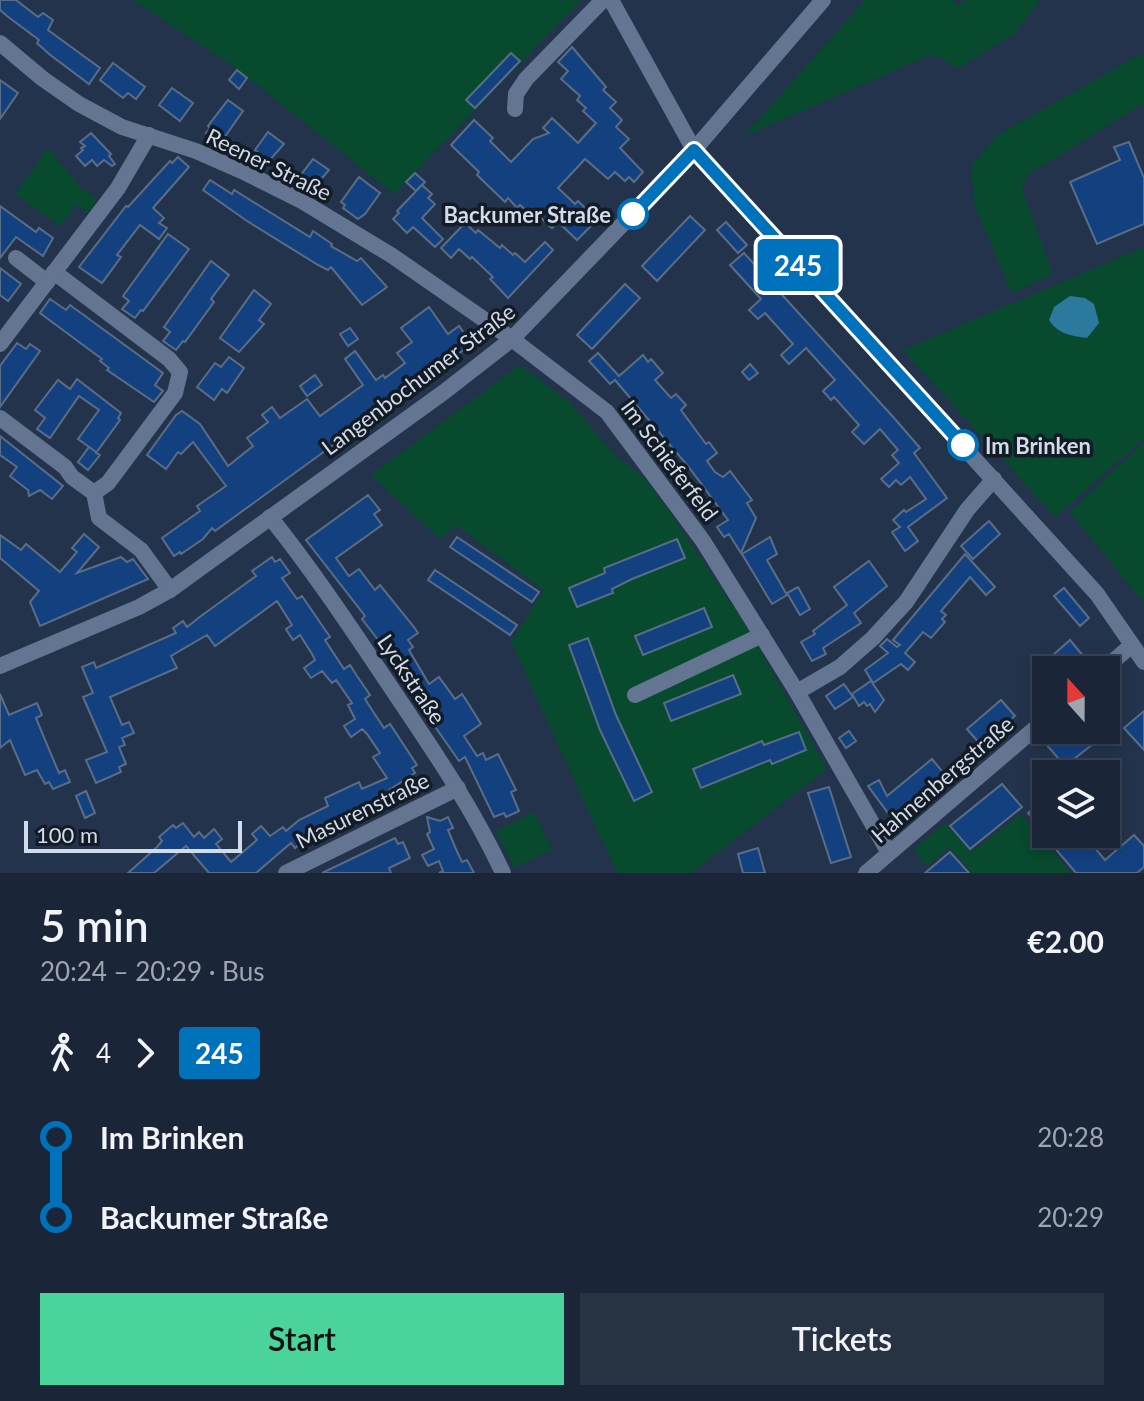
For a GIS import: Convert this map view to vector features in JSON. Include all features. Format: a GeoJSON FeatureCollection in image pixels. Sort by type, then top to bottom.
{"type":"FeatureCollection","features":[{"type":"Feature","properties":{"kind":"street"},"geometry":{"type":"LineString","coordinates":[[515,109],[516,94],[526,79],[603,0]]}},
{"type":"Feature","properties":{"kind":"street"},"geometry":{"type":"LineString","coordinates":[[611,0],[694,150],[1097,594],[1144,662]]}},
{"type":"Feature","properties":{"kind":"street","name":"Langenbochumer Straße"},"geometry":{"type":"LineString","coordinates":[[0,666],[139,607],[170,590],[512,339],[694,150],[823,0]]}},
{"type":"Feature","properties":{"kind":"street","name":"Reener Straße"},"geometry":{"type":"LineString","coordinates":[[0,43],[79,104],[122,127],[196,151],[300,200],[391,255],[512,339]]}},
{"type":"Feature","properties":{"kind":"street"},"geometry":{"type":"LineString","coordinates":[[0,344],[118,188],[149,135]]}},
{"type":"Feature","properties":{"kind":"street"},"geometry":{"type":"LineString","coordinates":[[16,258],[50,277],[169,359],[180,372],[175,393],[108,483],[94,493]]}},
{"type":"Feature","properties":{"kind":"street","name":"Im Schieferfeld"},"geometry":{"type":"LineString","coordinates":[[512,339],[607,412],[703,541],[797,692],[889,853]]}},
{"type":"Feature","properties":{"kind":"street"},"geometry":{"type":"LineString","coordinates":[[0,418],[94,493],[99,518],[141,550],[170,590]]}},
{"type":"Feature","properties":{"kind":"street"},"geometry":{"type":"LineString","coordinates":[[797,692],[840,667],[906,602],[967,510],[994,479]]}},
{"type":"Feature","properties":{"kind":"street","name":"Lyckstraße"},"geometry":{"type":"LineString","coordinates":[[270,517],[322,583],[458,788],[482,827],[503,873]]}},
{"type":"Feature","properties":{"kind":"street"},"geometry":{"type":"LineString","coordinates":[[635,695],[762,635]]}},
{"type":"Feature","properties":{"kind":"street"},"geometry":{"type":"LineString","coordinates":[[1119,656],[1132,645]]}},
{"type":"Feature","properties":{"kind":"street","name":"Hahnenbergstraße"},"geometry":{"type":"LineString","coordinates":[[866,873],[1032,731]]}},
{"type":"Feature","properties":{"kind":"street","name":"Masurenstraße"},"geometry":{"type":"LineString","coordinates":[[286,873],[458,788]]}},
{"type":"Feature","properties":{"kind":"green space"},"geometry":{"type":"Polygon","coordinates":[[[133,0],[581,0],[394,194],[236,68],[133,0]]]}},
{"type":"Feature","properties":{"kind":"green space"},"geometry":{"type":"Polygon","coordinates":[[[865,0],[953,0],[958,5],[965,0],[1040,0],[1014,34],[958,68],[932,54],[743,137],[865,0]]]}},
{"type":"Feature","properties":{"kind":"green space"},"geometry":{"type":"Polygon","coordinates":[[[1144,52],[1144,103],[1026,176],[1022,189],[1053,274],[1012,293],[975,207],[971,167],[996,136],[1144,52]]]}},
{"type":"Feature","properties":{"kind":"green space"},"geometry":{"type":"Polygon","coordinates":[[[48,148],[81,188],[98,199],[88,212],[77,204],[60,226],[15,194],[48,148]]]}},
{"type":"Feature","properties":{"kind":"green space"},"geometry":{"type":"Polygon","coordinates":[[[1144,247],[1144,438],[1055,517],[903,350],[1144,247]]]}},
{"type":"Feature","properties":{"kind":"green space"},"geometry":{"type":"Polygon","coordinates":[[[520,365],[568,401],[616,456],[644,478],[660,498],[745,624],[827,769],[691,873],[617,873],[511,642],[544,590],[456,525],[440,539],[371,475],[520,365]]]}},
{"type":"Feature","properties":{"kind":"green space"},"geometry":{"type":"Polygon","coordinates":[[[1144,442],[1144,603],[1070,512],[1144,442]]]}},
{"type":"Feature","properties":{"kind":"green space"},"geometry":{"type":"Polygon","coordinates":[[[534,812],[552,849],[514,868],[496,831],[534,812]]]}},
{"type":"Feature","properties":{"kind":"green space"},"geometry":{"type":"Polygon","coordinates":[[[1021,814],[1032,827],[1032,848],[1050,848],[1071,873],[972,873],[949,847],[927,866],[913,850],[945,823],[971,853],[1021,814]]]}},
{"type":"Feature","properties":{"kind":"water"},"geometry":{"type":"Polygon","coordinates":[[[1070,296],[1085,298],[1094,304],[1099,323],[1087,338],[1061,331],[1049,320],[1054,307],[1070,296]]]}},
{"type":"Feature","properties":{"kind":"building"},"geometry":{"type":"Polygon","coordinates":[[[0,0],[16,0],[38,17],[43,13],[53,20],[48,30],[100,68],[89,84],[49,54],[37,43],[39,40],[0,10],[0,0]]]}},
{"type":"Feature","properties":{"kind":"building"},"geometry":{"type":"Polygon","coordinates":[[[572,47],[606,87],[603,90],[616,102],[610,108],[622,120],[616,127],[629,139],[620,148],[643,172],[634,182],[629,177],[625,181],[615,172],[608,179],[585,159],[558,188],[575,204],[578,201],[594,223],[577,240],[558,222],[552,228],[533,211],[530,214],[520,205],[517,208],[508,198],[505,202],[451,145],[474,120],[511,162],[533,139],[549,133],[543,128],[552,118],[578,143],[596,123],[583,111],[586,108],[577,100],[580,96],[561,79],[568,71],[558,62],[572,47]]]}},
{"type":"Feature","properties":{"kind":"building"},"geometry":{"type":"Polygon","coordinates":[[[511,53],[520,61],[475,108],[466,100],[511,53]]]}},
{"type":"Feature","properties":{"kind":"building"},"geometry":{"type":"Polygon","coordinates":[[[113,63],[145,87],[136,99],[128,93],[123,98],[100,80],[113,63]]]}},
{"type":"Feature","properties":{"kind":"building"},"geometry":{"type":"Polygon","coordinates":[[[237,70],[247,78],[239,89],[229,80],[237,70]]]}},
{"type":"Feature","properties":{"kind":"building"},"geometry":{"type":"Polygon","coordinates":[[[0,80],[18,93],[0,119],[0,80]]]}},
{"type":"Feature","properties":{"kind":"building"},"geometry":{"type":"Polygon","coordinates":[[[172,88],[193,103],[180,121],[159,105],[172,88]]]}},
{"type":"Feature","properties":{"kind":"building"},"geometry":{"type":"Polygon","coordinates":[[[228,100],[243,111],[224,138],[220,136],[217,141],[206,133],[228,100]]]}},
{"type":"Feature","properties":{"kind":"building"},"geometry":{"type":"Polygon","coordinates":[[[268,132],[284,144],[269,161],[255,150],[268,132]]]}},
{"type":"Feature","properties":{"kind":"building"},"geometry":{"type":"Polygon","coordinates":[[[91,133],[111,154],[109,156],[115,164],[112,166],[104,160],[97,166],[92,160],[85,166],[76,156],[85,146],[80,142],[91,133]]]}},
{"type":"Feature","properties":{"kind":"building"},"geometry":{"type":"Polygon","coordinates":[[[1129,142],[1144,178],[1144,224],[1097,244],[1070,182],[1120,160],[1114,147],[1129,142]]]}},
{"type":"Feature","properties":{"kind":"building"},"geometry":{"type":"Polygon","coordinates":[[[178,157],[189,167],[153,208],[164,218],[159,223],[167,228],[159,239],[140,225],[117,255],[121,257],[102,283],[79,267],[126,206],[170,161],[172,163],[178,157]]]}},
{"type":"Feature","properties":{"kind":"building"},"geometry":{"type":"Polygon","coordinates":[[[313,159],[329,170],[310,192],[299,184],[303,179],[300,176],[313,159]]]}},
{"type":"Feature","properties":{"kind":"building"},"geometry":{"type":"Polygon","coordinates":[[[415,173],[425,182],[416,191],[406,182],[415,173]]]}},
{"type":"Feature","properties":{"kind":"building"},"geometry":{"type":"Polygon","coordinates":[[[359,177],[380,193],[358,219],[343,208],[345,205],[341,202],[359,177]]]}},
{"type":"Feature","properties":{"kind":"building"},"geometry":{"type":"Polygon","coordinates":[[[210,180],[232,194],[234,190],[310,237],[313,231],[357,261],[361,258],[387,287],[362,305],[331,267],[328,270],[318,265],[203,190],[210,180]]]}},
{"type":"Feature","properties":{"kind":"building"},"geometry":{"type":"Polygon","coordinates":[[[422,185],[432,194],[428,198],[435,204],[422,218],[443,239],[435,247],[413,227],[407,233],[393,219],[422,185]]]}},
{"type":"Feature","properties":{"kind":"building"},"geometry":{"type":"Polygon","coordinates":[[[0,206],[36,232],[39,228],[53,238],[43,256],[16,237],[0,258],[0,206]]]}},
{"type":"Feature","properties":{"kind":"building"},"geometry":{"type":"Polygon","coordinates":[[[690,216],[705,230],[657,281],[642,266],[690,216]]]}},
{"type":"Feature","properties":{"kind":"building"},"geometry":{"type":"Polygon","coordinates":[[[726,222],[747,245],[738,253],[717,230],[726,222]]]}},
{"type":"Feature","properties":{"kind":"building"},"geometry":{"type":"Polygon","coordinates":[[[465,223],[525,262],[545,242],[553,250],[508,298],[490,279],[493,277],[472,257],[470,259],[459,249],[451,258],[441,248],[465,223]]]}},
{"type":"Feature","properties":{"kind":"building"},"geometry":{"type":"Polygon","coordinates":[[[168,234],[189,249],[135,318],[122,309],[129,301],[123,296],[168,234]]]}},
{"type":"Feature","properties":{"kind":"building"},"geometry":{"type":"Polygon","coordinates":[[[744,253],[920,448],[914,453],[947,498],[908,527],[918,541],[905,551],[892,532],[900,527],[893,520],[904,510],[906,512],[926,499],[910,477],[901,485],[896,480],[889,487],[881,479],[899,463],[892,455],[898,450],[880,429],[864,444],[852,432],[859,425],[834,397],[831,400],[823,391],[835,380],[806,348],[789,364],[781,355],[793,344],[765,313],[758,319],[749,310],[761,299],[730,265],[744,253]]]}},
{"type":"Feature","properties":{"kind":"building"},"geometry":{"type":"Polygon","coordinates":[[[211,261],[229,275],[211,299],[214,302],[176,350],[163,341],[170,332],[164,327],[211,261]]]}},
{"type":"Feature","properties":{"kind":"building"},"geometry":{"type":"Polygon","coordinates":[[[0,268],[21,284],[8,301],[0,295],[0,268]]]}},
{"type":"Feature","properties":{"kind":"building"},"geometry":{"type":"Polygon","coordinates":[[[625,284],[640,298],[592,349],[577,335],[625,284]]]}},
{"type":"Feature","properties":{"kind":"building"},"geometry":{"type":"Polygon","coordinates":[[[254,290],[271,304],[259,320],[264,324],[239,352],[220,338],[254,290]]]}},
{"type":"Feature","properties":{"kind":"building"},"geometry":{"type":"Polygon","coordinates":[[[50,299],[66,310],[70,305],[163,373],[155,385],[163,391],[154,402],[107,370],[109,368],[100,361],[102,359],[40,313],[50,299]]]}},
{"type":"Feature","properties":{"kind":"building"},"geometry":{"type":"Polygon","coordinates":[[[429,307],[448,334],[459,326],[472,344],[215,531],[212,528],[203,539],[174,556],[162,538],[200,511],[197,506],[226,486],[193,442],[181,454],[178,452],[166,469],[147,455],[176,415],[182,411],[200,424],[228,466],[253,446],[247,438],[268,422],[262,415],[272,407],[280,418],[307,399],[320,416],[363,385],[345,359],[355,351],[376,380],[383,375],[385,378],[405,363],[397,353],[412,342],[401,328],[429,307]]]}},
{"type":"Feature","properties":{"kind":"building"},"geometry":{"type":"Polygon","coordinates":[[[350,328],[358,339],[348,346],[340,334],[350,328]]]}},
{"type":"Feature","properties":{"kind":"building"},"geometry":{"type":"Polygon","coordinates":[[[17,343],[26,349],[30,344],[40,351],[0,407],[0,366],[17,343]]]}},
{"type":"Feature","properties":{"kind":"building"},"geometry":{"type":"Polygon","coordinates":[[[598,353],[619,376],[643,355],[648,362],[651,359],[663,373],[655,380],[671,398],[676,394],[686,405],[681,410],[706,444],[709,442],[717,453],[707,461],[723,477],[730,471],[752,500],[747,503],[756,518],[741,553],[729,534],[724,537],[717,527],[728,520],[688,466],[615,380],[610,384],[589,361],[598,353]]]}},
{"type":"Feature","properties":{"kind":"building"},"geometry":{"type":"Polygon","coordinates":[[[229,357],[244,368],[227,393],[222,389],[214,400],[197,387],[215,363],[221,367],[229,357]]]}},
{"type":"Feature","properties":{"kind":"building"},"geometry":{"type":"Polygon","coordinates":[[[750,364],[758,373],[749,380],[742,372],[750,364]]]}},
{"type":"Feature","properties":{"kind":"building"},"geometry":{"type":"Polygon","coordinates":[[[315,375],[322,385],[307,396],[300,386],[315,375]]]}},
{"type":"Feature","properties":{"kind":"building"},"geometry":{"type":"Polygon","coordinates":[[[77,379],[121,413],[120,420],[96,453],[100,455],[88,470],[78,462],[89,447],[96,452],[78,439],[99,410],[79,396],[50,438],[37,429],[45,418],[35,410],[58,380],[70,389],[77,379]]]}},
{"type":"Feature","properties":{"kind":"building"},"geometry":{"type":"Polygon","coordinates":[[[0,436],[63,486],[52,499],[40,490],[29,496],[28,490],[10,476],[17,467],[0,455],[0,436]]]}},
{"type":"Feature","properties":{"kind":"building"},"geometry":{"type":"Polygon","coordinates":[[[368,495],[380,510],[374,514],[382,525],[336,558],[349,576],[359,569],[375,590],[380,585],[414,627],[418,633],[408,640],[413,647],[409,650],[429,684],[439,677],[455,699],[462,694],[468,703],[481,724],[464,736],[477,756],[483,753],[486,760],[498,754],[516,790],[511,792],[519,811],[506,817],[504,813],[494,817],[465,757],[459,761],[408,688],[411,686],[396,666],[400,663],[362,619],[365,616],[306,540],[368,495]]]}},
{"type":"Feature","properties":{"kind":"building"},"geometry":{"type":"Polygon","coordinates":[[[989,521],[1000,534],[973,559],[961,546],[989,521]]]}},
{"type":"Feature","properties":{"kind":"building"},"geometry":{"type":"Polygon","coordinates":[[[84,534],[99,547],[77,573],[121,557],[127,562],[133,559],[148,579],[40,626],[30,602],[39,591],[0,558],[0,535],[21,550],[26,544],[60,572],[77,552],[72,548],[84,534]]]}},
{"type":"Feature","properties":{"kind":"building"},"geometry":{"type":"Polygon","coordinates":[[[457,537],[539,592],[532,602],[450,547],[457,537]]]}},
{"type":"Feature","properties":{"kind":"building"},"geometry":{"type":"Polygon","coordinates":[[[770,537],[777,554],[767,560],[787,595],[772,604],[742,554],[770,537]]]}},
{"type":"Feature","properties":{"kind":"building"},"geometry":{"type":"Polygon","coordinates":[[[677,539],[685,558],[632,579],[612,589],[613,593],[577,607],[569,588],[605,573],[604,568],[677,539]]]}},
{"type":"Feature","properties":{"kind":"building"},"geometry":{"type":"Polygon","coordinates":[[[965,554],[995,587],[986,595],[970,577],[941,611],[946,615],[942,619],[945,622],[931,638],[923,632],[905,653],[915,662],[908,670],[901,664],[873,683],[865,670],[888,653],[880,646],[887,639],[897,647],[900,645],[893,640],[965,554]]]}},
{"type":"Feature","properties":{"kind":"building"},"geometry":{"type":"Polygon","coordinates":[[[272,557],[275,562],[280,559],[290,573],[282,578],[297,599],[302,596],[330,637],[325,640],[344,669],[350,665],[370,695],[365,699],[384,728],[390,724],[417,765],[412,768],[415,773],[389,790],[392,796],[387,798],[390,804],[323,836],[313,833],[295,848],[291,843],[256,873],[209,873],[186,846],[154,873],[128,873],[157,847],[162,841],[159,837],[173,825],[176,828],[183,823],[194,837],[199,832],[204,838],[214,829],[222,839],[216,844],[231,862],[257,840],[252,834],[261,826],[270,836],[283,827],[286,831],[299,820],[328,806],[325,798],[359,782],[362,789],[387,778],[373,757],[380,753],[367,734],[362,729],[351,737],[344,726],[355,719],[348,705],[352,703],[336,680],[332,683],[322,671],[311,678],[304,668],[315,660],[300,635],[293,640],[289,634],[286,629],[292,625],[277,601],[215,646],[207,635],[171,656],[177,668],[110,697],[122,725],[129,722],[134,733],[122,738],[125,745],[119,747],[126,764],[119,767],[121,772],[96,783],[86,760],[107,752],[83,697],[93,693],[82,667],[94,662],[96,668],[176,633],[173,628],[183,621],[187,627],[256,576],[252,571],[272,557]]]}},
{"type":"Feature","properties":{"kind":"building"},"geometry":{"type":"Polygon","coordinates":[[[869,561],[887,586],[854,613],[861,623],[823,648],[826,654],[812,661],[801,642],[815,634],[813,631],[847,605],[834,587],[869,561]]]}},
{"type":"Feature","properties":{"kind":"building"},"geometry":{"type":"Polygon","coordinates":[[[435,570],[517,625],[510,635],[428,580],[435,570]]]}},
{"type":"Feature","properties":{"kind":"building"},"geometry":{"type":"Polygon","coordinates":[[[798,587],[810,609],[800,615],[787,593],[798,587]]]}},
{"type":"Feature","properties":{"kind":"building"},"geometry":{"type":"Polygon","coordinates":[[[1064,588],[1089,618],[1080,626],[1054,596],[1064,588]]]}},
{"type":"Feature","properties":{"kind":"building"},"geometry":{"type":"Polygon","coordinates":[[[704,608],[712,627],[643,655],[635,636],[704,608]]]}},
{"type":"Feature","properties":{"kind":"building"},"geometry":{"type":"Polygon","coordinates":[[[588,638],[616,715],[652,792],[634,801],[600,730],[569,645],[588,638]]]}},
{"type":"Feature","properties":{"kind":"building"},"geometry":{"type":"Polygon","coordinates":[[[1070,640],[1083,656],[1052,656],[1070,640]]]}},
{"type":"Feature","properties":{"kind":"building"},"geometry":{"type":"Polygon","coordinates":[[[733,675],[741,694],[671,721],[664,703],[733,675]]]}},
{"type":"Feature","properties":{"kind":"building"},"geometry":{"type":"Polygon","coordinates":[[[871,681],[884,700],[875,712],[870,704],[867,706],[864,702],[859,706],[852,694],[871,681]]]}},
{"type":"Feature","properties":{"kind":"building"},"geometry":{"type":"Polygon","coordinates":[[[844,684],[853,697],[835,709],[826,696],[844,684]]]}},
{"type":"Feature","properties":{"kind":"building"},"geometry":{"type":"Polygon","coordinates":[[[0,694],[9,715],[37,703],[42,715],[36,718],[43,735],[59,773],[65,770],[70,782],[53,789],[49,782],[45,784],[37,770],[25,775],[10,740],[0,748],[0,694]]]}},
{"type":"Feature","properties":{"kind":"building"},"geometry":{"type":"Polygon","coordinates":[[[1001,700],[1015,716],[981,745],[967,729],[1001,700]]]}},
{"type":"Feature","properties":{"kind":"building"},"geometry":{"type":"Polygon","coordinates":[[[1144,711],[1144,750],[1124,728],[1144,711]]]}},
{"type":"Feature","properties":{"kind":"building"},"geometry":{"type":"Polygon","coordinates":[[[849,731],[856,741],[846,748],[839,738],[849,731]]]}},
{"type":"Feature","properties":{"kind":"building"},"geometry":{"type":"Polygon","coordinates":[[[799,732],[806,750],[772,764],[770,760],[701,788],[693,769],[762,741],[764,745],[799,732]]]}},
{"type":"Feature","properties":{"kind":"building"},"geometry":{"type":"Polygon","coordinates":[[[1046,744],[1093,744],[1073,760],[1060,760],[1046,744]]]}},
{"type":"Feature","properties":{"kind":"building"},"geometry":{"type":"Polygon","coordinates":[[[932,759],[946,776],[897,815],[901,822],[897,825],[868,786],[879,780],[887,796],[932,759]]]}},
{"type":"Feature","properties":{"kind":"building"},"geometry":{"type":"Polygon","coordinates":[[[1002,784],[1022,807],[970,849],[950,826],[1002,784]]]}},
{"type":"Feature","properties":{"kind":"building"},"geometry":{"type":"Polygon","coordinates":[[[829,787],[851,857],[831,863],[808,793],[829,787]]]}},
{"type":"Feature","properties":{"kind":"building"},"geometry":{"type":"Polygon","coordinates":[[[86,791],[95,813],[85,818],[76,796],[86,791]]]}},
{"type":"Feature","properties":{"kind":"building"},"geometry":{"type":"Polygon","coordinates":[[[427,817],[440,821],[448,817],[453,828],[448,830],[455,847],[462,862],[467,860],[474,873],[439,873],[443,871],[439,861],[428,866],[422,855],[434,849],[427,834],[430,832],[427,817]]]}},
{"type":"Feature","properties":{"kind":"building"},"geometry":{"type":"Polygon","coordinates":[[[1134,835],[1144,846],[1144,867],[1137,873],[1076,873],[1055,848],[1095,848],[1105,860],[1134,835]]]}},
{"type":"Feature","properties":{"kind":"building"},"geometry":{"type":"Polygon","coordinates":[[[395,838],[398,844],[403,842],[410,858],[389,868],[391,873],[322,873],[395,838]]]}},
{"type":"Feature","properties":{"kind":"building"},"geometry":{"type":"Polygon","coordinates":[[[758,848],[765,873],[743,873],[738,854],[758,848]]]}},
{"type":"Feature","properties":{"kind":"building"},"geometry":{"type":"Polygon","coordinates":[[[950,852],[969,873],[925,873],[950,852]]]}},
{"type":"Feature","properties":{"kind":"bus line","name":"245"},"geometry":{"type":"LineString","coordinates":[[633,214],[694,150],[963,445]]}},
{"type":"Feature","properties":{"kind":"place","name":"Backumer Straße"},"geometry":{"type":"Point","coordinates":[633,214]}},
{"type":"Feature","properties":{"kind":"place","name":"Im Brinken"},"geometry":{"type":"Point","coordinates":[963,445]}}]}
